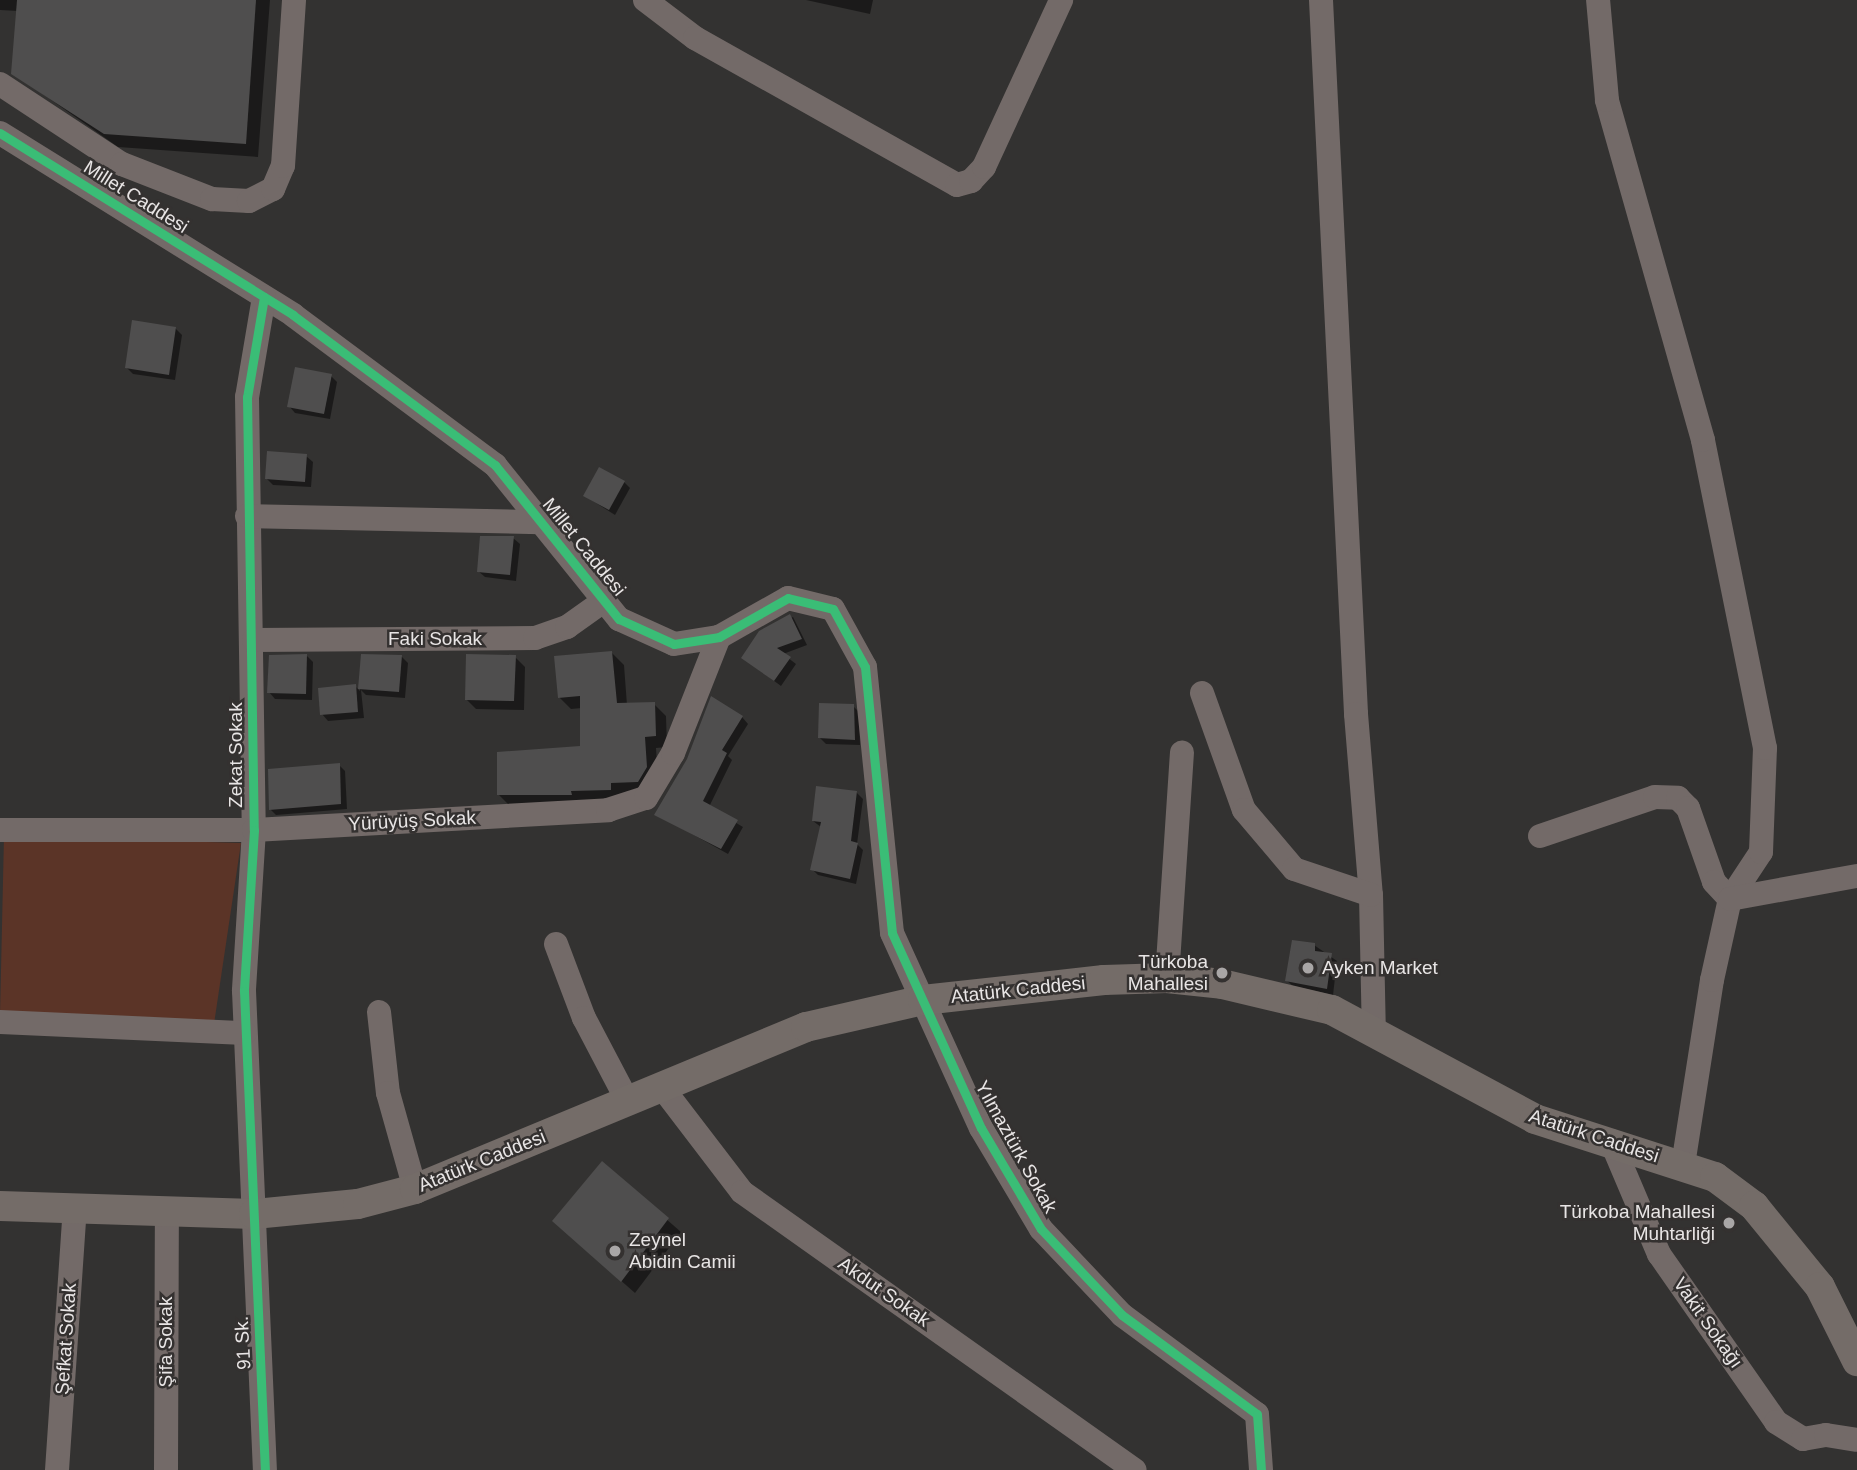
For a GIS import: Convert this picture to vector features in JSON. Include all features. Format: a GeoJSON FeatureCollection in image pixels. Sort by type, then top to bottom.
{"type":"FeatureCollection","features":[{"type":"Feature","properties":{"kind":"main road","name":"Atatürk Caddesi"},"geometry":{"type":"LineString","coordinates":[[0,1206],[254,1214],[358,1204],[415,1189],[806,1027],[923,1000],[1104,980],[1167,978],[1222,984],[1332,1010],[1535,1119],[1611,1141],[1715,1177],[1754,1206],[1820,1286],[1857,1361]]}},
{"type":"Feature","properties":{"kind":"street"},"geometry":{"type":"LineString","coordinates":[[0,84],[122,164],[212,199],[248,201],[273,189],[283,166],[294,0]]}},
{"type":"Feature","properties":{"kind":"street"},"geometry":{"type":"LineString","coordinates":[[645,0],[695,38],[957,185],[971,181],[984,167],[1061,0]]}},
{"type":"Feature","properties":{"kind":"street"},"geometry":{"type":"LineString","coordinates":[[1321,0],[1356,714],[1371,895],[1374,1034]]}},
{"type":"Feature","properties":{"kind":"street"},"geometry":{"type":"LineString","coordinates":[[1598,0],[1607,100],[1703,440],[1765,748],[1761,852],[1730,899],[1712,980],[1683,1165]]}},
{"type":"Feature","properties":{"kind":"street","name":"Millet Caddesi"},"geometry":{"type":"LineString","coordinates":[[0,133],[264,297],[495,465],[619,619],[674,643],[719,637],[788,598],[833,609],[865,667],[892,933],[923,1000]]}},
{"type":"Feature","properties":{"kind":"street","name":"Zekat Sokak"},"geometry":{"type":"LineString","coordinates":[[254,1214],[244,991],[254,830],[254,640],[247,516],[247,397],[264,297]]}},
{"type":"Feature","properties":{"kind":"street"},"geometry":{"type":"LineString","coordinates":[[247,516],[541,522]]}},
{"type":"Feature","properties":{"kind":"street","name":"Faki Sokak"},"geometry":{"type":"LineString","coordinates":[[254,640],[535,638],[568,627],[605,600]]}},
{"type":"Feature","properties":{"kind":"street","name":"Yürüyüş Sokak"},"geometry":{"type":"LineString","coordinates":[[0,830],[254,830],[608,810],[646,798],[673,753],[719,637]]}},
{"type":"Feature","properties":{"kind":"street"},"geometry":{"type":"LineString","coordinates":[[1202,693],[1244,810],[1294,869],[1371,895]]}},
{"type":"Feature","properties":{"kind":"street"},"geometry":{"type":"LineString","coordinates":[[1167,978],[1182,752]]}},
{"type":"Feature","properties":{"kind":"street"},"geometry":{"type":"LineString","coordinates":[[1540,836],[1655,797],[1678,798],[1688,808],[1714,882],[1730,899]]}},
{"type":"Feature","properties":{"kind":"street"},"geometry":{"type":"LineString","coordinates":[[1730,899],[1857,876]]}},
{"type":"Feature","properties":{"kind":"street"},"geometry":{"type":"LineString","coordinates":[[556,944],[584,1018],[627,1100]]}},
{"type":"Feature","properties":{"kind":"street","name":"Yılmaztürk Sokak"},"geometry":{"type":"LineString","coordinates":[[923,1000],[981,1128],[1041,1228],[1122,1315],[1257,1414],[1261,1470]]}},
{"type":"Feature","properties":{"kind":"street"},"geometry":{"type":"LineString","coordinates":[[379,1012],[388,1093],[415,1189]]}},
{"type":"Feature","properties":{"kind":"street"},"geometry":{"type":"LineString","coordinates":[[0,1022],[246,1033]]}},
{"type":"Feature","properties":{"kind":"street","name":"Akdut Sokak"},"geometry":{"type":"LineString","coordinates":[[661,1086],[742,1192],[1135,1470]]}},
{"type":"Feature","properties":{"kind":"street","name":"Vakit Sokağı"},"geometry":{"type":"LineString","coordinates":[[1611,1141],[1659,1254],[1776,1422],[1803,1439],[1826,1435],[1857,1440]]}},
{"type":"Feature","properties":{"kind":"street","name":"Şefkat Sokak"},"geometry":{"type":"LineString","coordinates":[[57,1470],[75,1208]]}},
{"type":"Feature","properties":{"kind":"street","name":"Şifa Sokak"},"geometry":{"type":"LineString","coordinates":[[166,1470],[167,1213]]}},
{"type":"Feature","properties":{"kind":"street","name":"91 Sk."},"geometry":{"type":"LineString","coordinates":[[254,1214],[265,1470]]}},
{"type":"Feature","properties":{"kind":"shaded area"},"geometry":{"type":"Polygon","coordinates":[[[4,836],[241,843],[214,1024],[0,1015],[4,836]]]}},
{"type":"Feature","properties":{"kind":"building"},"geometry":{"type":"Polygon","coordinates":[[[17,0],[256,0],[246,144],[104,134],[11,74],[17,0]]]}},
{"type":"Feature","properties":{"kind":"building"},"geometry":{"type":"Polygon","coordinates":[[[132,320],[176,327],[169,375],[125,368],[132,320]]]}},
{"type":"Feature","properties":{"kind":"building"},"geometry":{"type":"Polygon","coordinates":[[[295,367],[332,374],[324,414],[287,407],[295,367]]]}},
{"type":"Feature","properties":{"kind":"building"},"geometry":{"type":"Polygon","coordinates":[[[267,451],[307,454],[305,482],[265,479],[267,451]]]}},
{"type":"Feature","properties":{"kind":"building"},"geometry":{"type":"Polygon","coordinates":[[[599,467],[625,481],[609,510],[583,496],[599,467]]]}},
{"type":"Feature","properties":{"kind":"building"},"geometry":{"type":"Polygon","coordinates":[[[480,536],[514,536],[510,575],[477,572],[480,536]]]}},
{"type":"Feature","properties":{"kind":"building"},"geometry":{"type":"Polygon","coordinates":[[[790,614],[802,639],[777,648],[791,657],[774,681],[741,658],[759,631],[790,614]]]}},
{"type":"Feature","properties":{"kind":"building"},"geometry":{"type":"Polygon","coordinates":[[[612,651],[617,703],[655,702],[656,736],[645,737],[647,767],[638,782],[611,783],[611,790],[571,791],[572,795],[497,795],[497,752],[580,746],[580,696],[558,698],[554,656],[612,651]]]}},
{"type":"Feature","properties":{"kind":"building"},"geometry":{"type":"Polygon","coordinates":[[[307,654],[306,694],[267,693],[269,655],[307,654]]]}},
{"type":"Feature","properties":{"kind":"building"},"geometry":{"type":"Polygon","coordinates":[[[361,654],[402,655],[399,692],[358,689],[361,654]]]}},
{"type":"Feature","properties":{"kind":"building"},"geometry":{"type":"Polygon","coordinates":[[[466,654],[516,655],[514,701],[465,700],[466,654]]]}},
{"type":"Feature","properties":{"kind":"building"},"geometry":{"type":"Polygon","coordinates":[[[356,684],[358,712],[320,715],[318,688],[356,684]]]}},
{"type":"Feature","properties":{"kind":"building"},"geometry":{"type":"Polygon","coordinates":[[[711,696],[743,716],[722,750],[727,753],[703,801],[738,820],[721,849],[654,815],[687,759],[711,696]]]}},
{"type":"Feature","properties":{"kind":"building"},"geometry":{"type":"Polygon","coordinates":[[[819,703],[854,704],[855,740],[818,738],[819,703]]]}},
{"type":"Feature","properties":{"kind":"building"},"geometry":{"type":"Polygon","coordinates":[[[340,763],[341,804],[269,810],[268,769],[340,763]]]}},
{"type":"Feature","properties":{"kind":"building"},"geometry":{"type":"Polygon","coordinates":[[[816,786],[857,791],[851,841],[858,843],[850,879],[810,870],[821,822],[812,821],[816,786]]]}},
{"type":"Feature","properties":{"kind":"building","name":"Ayken Market"},"geometry":{"type":"Polygon","coordinates":[[[1292,940],[1315,943],[1315,951],[1332,953],[1327,989],[1285,981],[1292,940]]]}},
{"type":"Feature","properties":{"kind":"building","name":"Zeynel Abidin Camii"},"geometry":{"type":"Polygon","coordinates":[[[602,1161],[669,1218],[621,1282],[552,1221],[602,1161]]]}},
{"type":"Feature","properties":{"kind":"cycle path"},"geometry":{"type":"LineString","coordinates":[[0,133],[293,315],[495,465],[619,619],[674,644],[719,637],[788,598],[833,609],[865,667],[892,933],[981,1128],[1041,1229],[1122,1315],[1257,1414],[1261,1470]]}},
{"type":"Feature","properties":{"kind":"cycle path"},"geometry":{"type":"LineString","coordinates":[[264,297],[247,397],[254,830],[244,991],[265,1470]]}},
{"type":"Feature","properties":{"kind":"place","name":"Ayken Market"},"geometry":{"type":"Point","coordinates":[1308,968]}},
{"type":"Feature","properties":{"kind":"place","name":"Türkoba Mahallesi"},"geometry":{"type":"Point","coordinates":[1222,973]}},
{"type":"Feature","properties":{"kind":"place","name":"Türkoba Mahallesi Muhtarliği"},"geometry":{"type":"Point","coordinates":[1729,1223]}},
{"type":"Feature","properties":{"kind":"place","name":"Zeynel Abidin Camii"},"geometry":{"type":"Point","coordinates":[615,1251]}}]}
